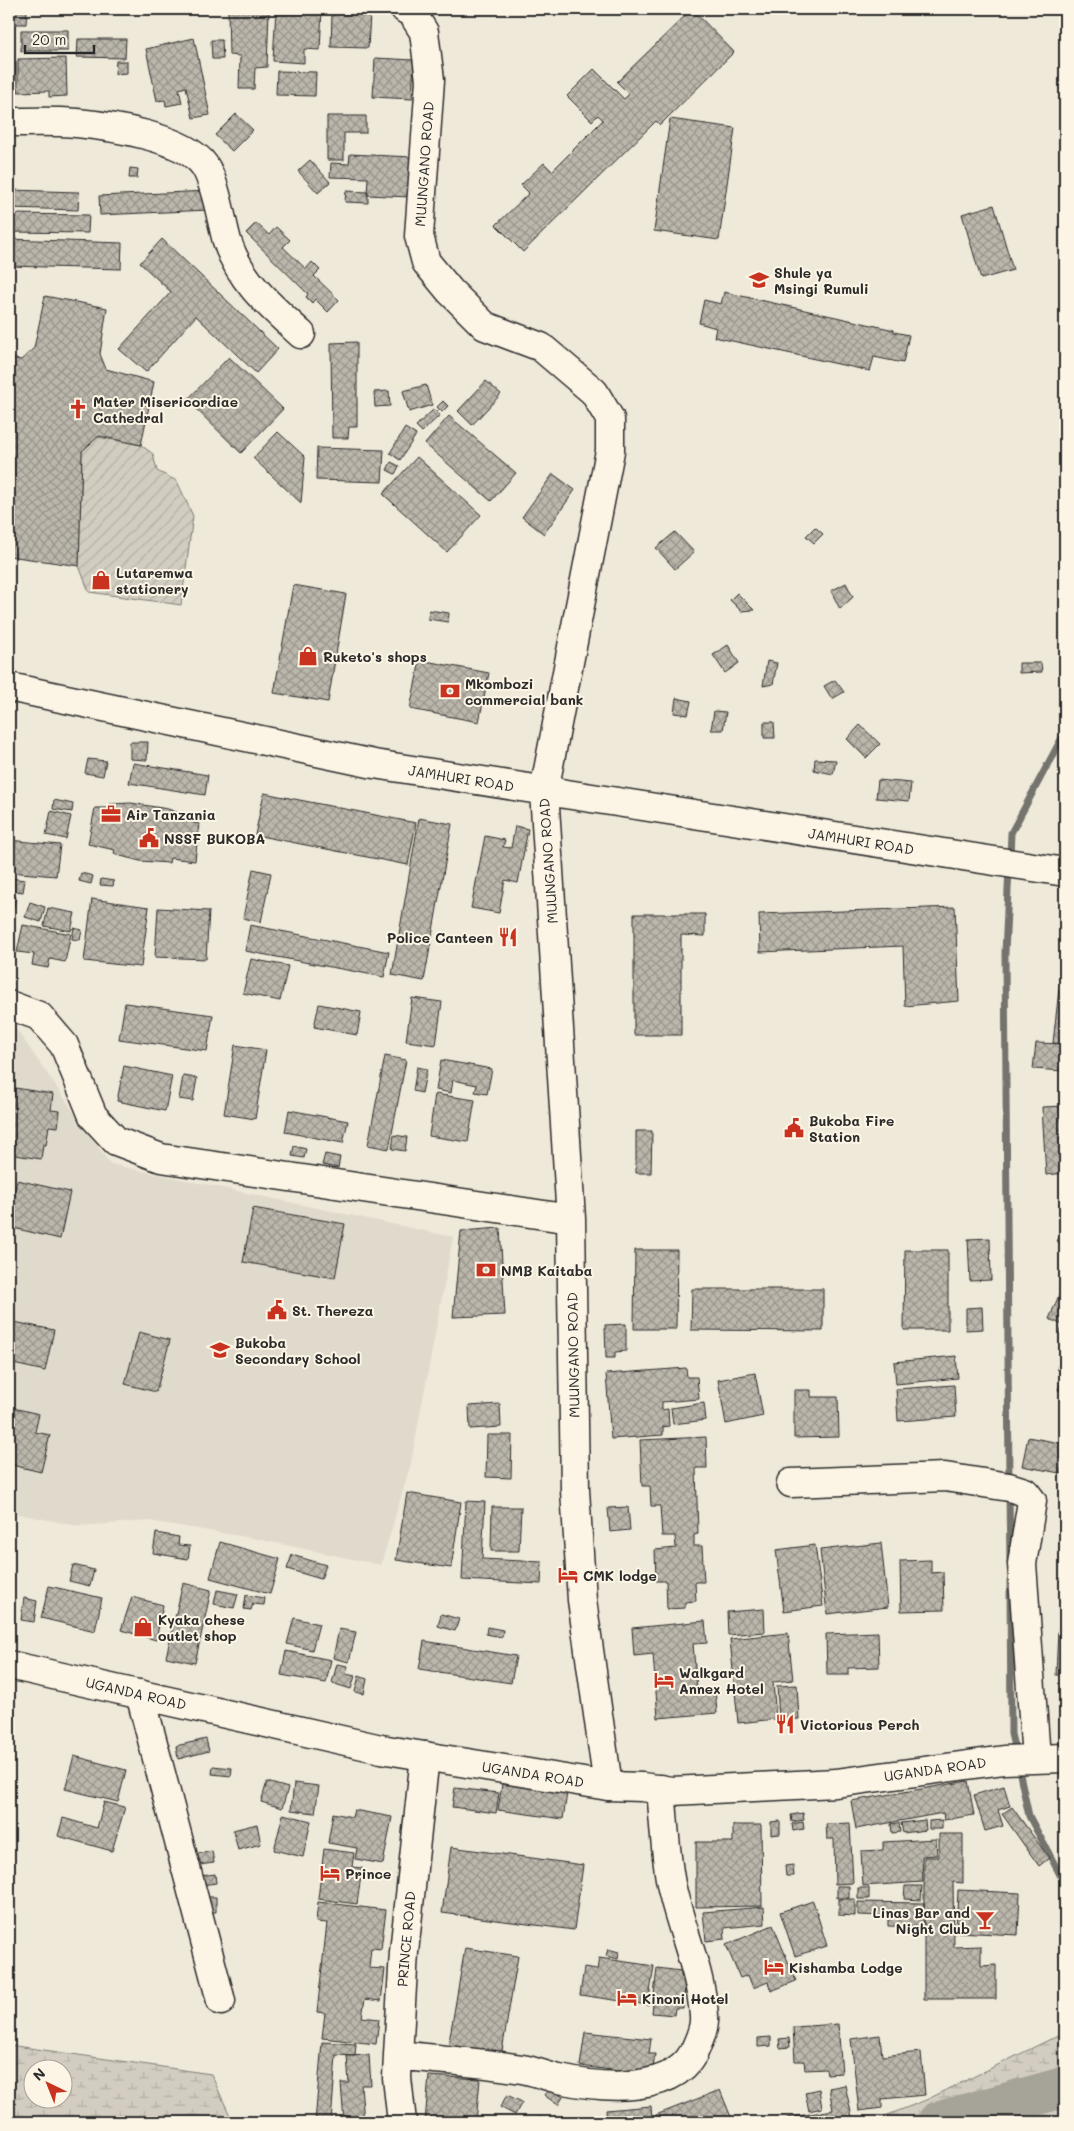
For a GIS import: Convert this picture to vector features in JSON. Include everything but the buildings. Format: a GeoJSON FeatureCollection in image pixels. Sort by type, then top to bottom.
{"type":"FeatureCollection","features":[{"type":"Feature","properties":{"kind":"street","name":"MUUNGANO ROAD"},"geometry":{"type":"LineString","coordinates":[[406,9],[412,13],[424,32],[430,80],[419,236],[426,262],[450,291],[485,326],[541,347],[594,392],[610,419],[610,451],[544,791],[571,1218],[575,1490],[582,1600],[608,1786]]}},
{"type":"Feature","properties":{"kind":"street"},"geometry":{"type":"LineString","coordinates":[[9,122],[76,123],[145,134],[187,150],[203,163],[209,174],[228,242],[240,271],[260,297],[301,334]]}},
{"type":"Feature","properties":{"kind":"street","name":"JAMHURI ROAD"},"geometry":{"type":"LineString","coordinates":[[9,687],[202,726],[374,764],[991,862],[1065,872]]}},
{"type":"Feature","properties":{"kind":"street"},"geometry":{"type":"LineString","coordinates":[[9,1004],[39,1016],[64,1045],[93,1116],[116,1141],[161,1158],[571,1218]]}},
{"type":"Feature","properties":{"kind":"street"},"geometry":{"type":"LineString","coordinates":[[791,1483],[945,1477],[1009,1487],[1025,1492],[1030,1497],[1032,1501],[1022,1564],[1036,1758]]}},
{"type":"Feature","properties":{"kind":"street","name":"UGANDA ROAD"},"geometry":{"type":"LineString","coordinates":[[9,1665],[381,1749],[608,1786],[642,1787],[672,1791],[836,1783],[1004,1760],[1065,1758]]}},
{"type":"Feature","properties":{"kind":"street"},"geometry":{"type":"LineString","coordinates":[[140,1694],[221,2002]]}},
{"type":"Feature","properties":{"kind":"street","name":"PRINCE ROAD"},"geometry":{"type":"LineString","coordinates":[[402,2122],[397,2078],[404,1952],[425,1756]]}},
{"type":"Feature","properties":{"kind":"street"},"geometry":{"type":"LineString","coordinates":[[398,2055],[523,2069],[560,2079],[601,2086],[655,2082],[674,2074],[693,2058],[704,2028],[704,2016],[694,1961],[670,1883],[661,1790]]}},
{"type":"Feature","properties":{"kind":"shaded area","name":"Bukoba Secondary School"},"geometry":{"type":"Polygon","coordinates":[[[9,1022],[12,1023],[110,1164],[453,1237],[411,1463],[381,1565],[252,1538],[149,1521],[78,1526],[9,1512],[9,1022]]]}},
{"type":"Feature","properties":{"kind":"green space"},"geometry":{"type":"Polygon","coordinates":[[[97,437],[141,445],[153,454],[157,471],[177,481],[193,516],[181,605],[89,592],[79,566],[82,451],[97,437]]]}},
{"type":"Feature","properties":{"kind":"green space"},"geometry":{"type":"Polygon","coordinates":[[[1065,2032],[1065,2122],[870,2122],[926,2100],[1065,2032]]]}},
{"type":"Feature","properties":{"kind":"green space"},"geometry":{"type":"Polygon","coordinates":[[[9,2045],[211,2074],[233,2122],[9,2122],[9,2045]]]}},
{"type":"Feature","properties":{"kind":"waterway"},"geometry":{"type":"LineString","coordinates":[[1010,858],[1011,833],[1065,732]]}},
{"type":"Feature","properties":{"kind":"waterway"},"geometry":{"type":"LineString","coordinates":[[1009,868],[1005,953],[1009,1483]]}},
{"type":"Feature","properties":{"kind":"waterway"},"geometry":{"type":"LineString","coordinates":[[1009,1493],[1010,1563]]}},
{"type":"Feature","properties":{"kind":"waterway"},"geometry":{"type":"LineString","coordinates":[[1010,1581],[1011,1734],[1016,1755]]}},
{"type":"Feature","properties":{"kind":"waterway"},"geometry":{"type":"LineString","coordinates":[[1018,1765],[1029,1816],[1065,1884]]}},
{"type":"Feature","properties":{"kind":"waterway"},"geometry":{"type":"LineString","coordinates":[[938,2122],[1065,2087]]}},
{"type":"Feature","properties":{"kind":"place","name":"Shule ya Msingi Rumuli"},"geometry":{"type":"Point","coordinates":[759,280]}},
{"type":"Feature","properties":{"kind":"place","name":"Mater Misericordiae Cathedral"},"geometry":{"type":"Point","coordinates":[78,409]}},
{"type":"Feature","properties":{"kind":"place","name":"Lutaremwa stationery"},"geometry":{"type":"Point","coordinates":[101,580]}},
{"type":"Feature","properties":{"kind":"place","name":"Ruketo's shops"},"geometry":{"type":"Point","coordinates":[308,656]}},
{"type":"Feature","properties":{"kind":"place","name":"Mkombozi commercial bank"},"geometry":{"type":"Point","coordinates":[450,691]}},
{"type":"Feature","properties":{"kind":"place","name":"Air Tanzania"},"geometry":{"type":"Point","coordinates":[111,814]}},
{"type":"Feature","properties":{"kind":"place","name":"NSSF BUKOBA"},"geometry":{"type":"Point","coordinates":[149,838]}},
{"type":"Feature","properties":{"kind":"place","name":"Police Canteen"},"geometry":{"type":"Point","coordinates":[508,937]}},
{"type":"Feature","properties":{"kind":"place","name":"Bukoba Fire Station"},"geometry":{"type":"Point","coordinates":[794,1128]}},
{"type":"Feature","properties":{"kind":"place","name":"NMB Kaitaba"},"geometry":{"type":"Point","coordinates":[486,1270]}},
{"type":"Feature","properties":{"kind":"place","name":"St. Thereza"},"geometry":{"type":"Point","coordinates":[277,1310]}},
{"type":"Feature","properties":{"kind":"place","name":"Bukoba Secondary School"},"geometry":{"type":"Point","coordinates":[220,1350]}},
{"type":"Feature","properties":{"kind":"place","name":"CMK lodge"},"geometry":{"type":"Point","coordinates":[568,1575]}},
{"type":"Feature","properties":{"kind":"place","name":"Kyaka chese outlet shop"},"geometry":{"type":"Point","coordinates":[143,1627]}},
{"type":"Feature","properties":{"kind":"place","name":"Walkgard Annex Hotel"},"geometry":{"type":"Point","coordinates":[664,1680]}},
{"type":"Feature","properties":{"kind":"place","name":"Victorious Perch"},"geometry":{"type":"Point","coordinates":[785,1724]}},
{"type":"Feature","properties":{"kind":"place","name":"Prince"},"geometry":{"type":"Point","coordinates":[330,1873]}},
{"type":"Feature","properties":{"kind":"place","name":"Linas Bar and Night Club"},"geometry":{"type":"Point","coordinates":[985,1920]}},
{"type":"Feature","properties":{"kind":"place","name":"Kishamba Lodge"},"geometry":{"type":"Point","coordinates":[774,1967]}},
{"type":"Feature","properties":{"kind":"place","name":"Kinoni Hotel"},"geometry":{"type":"Point","coordinates":[627,1998]}}]}
